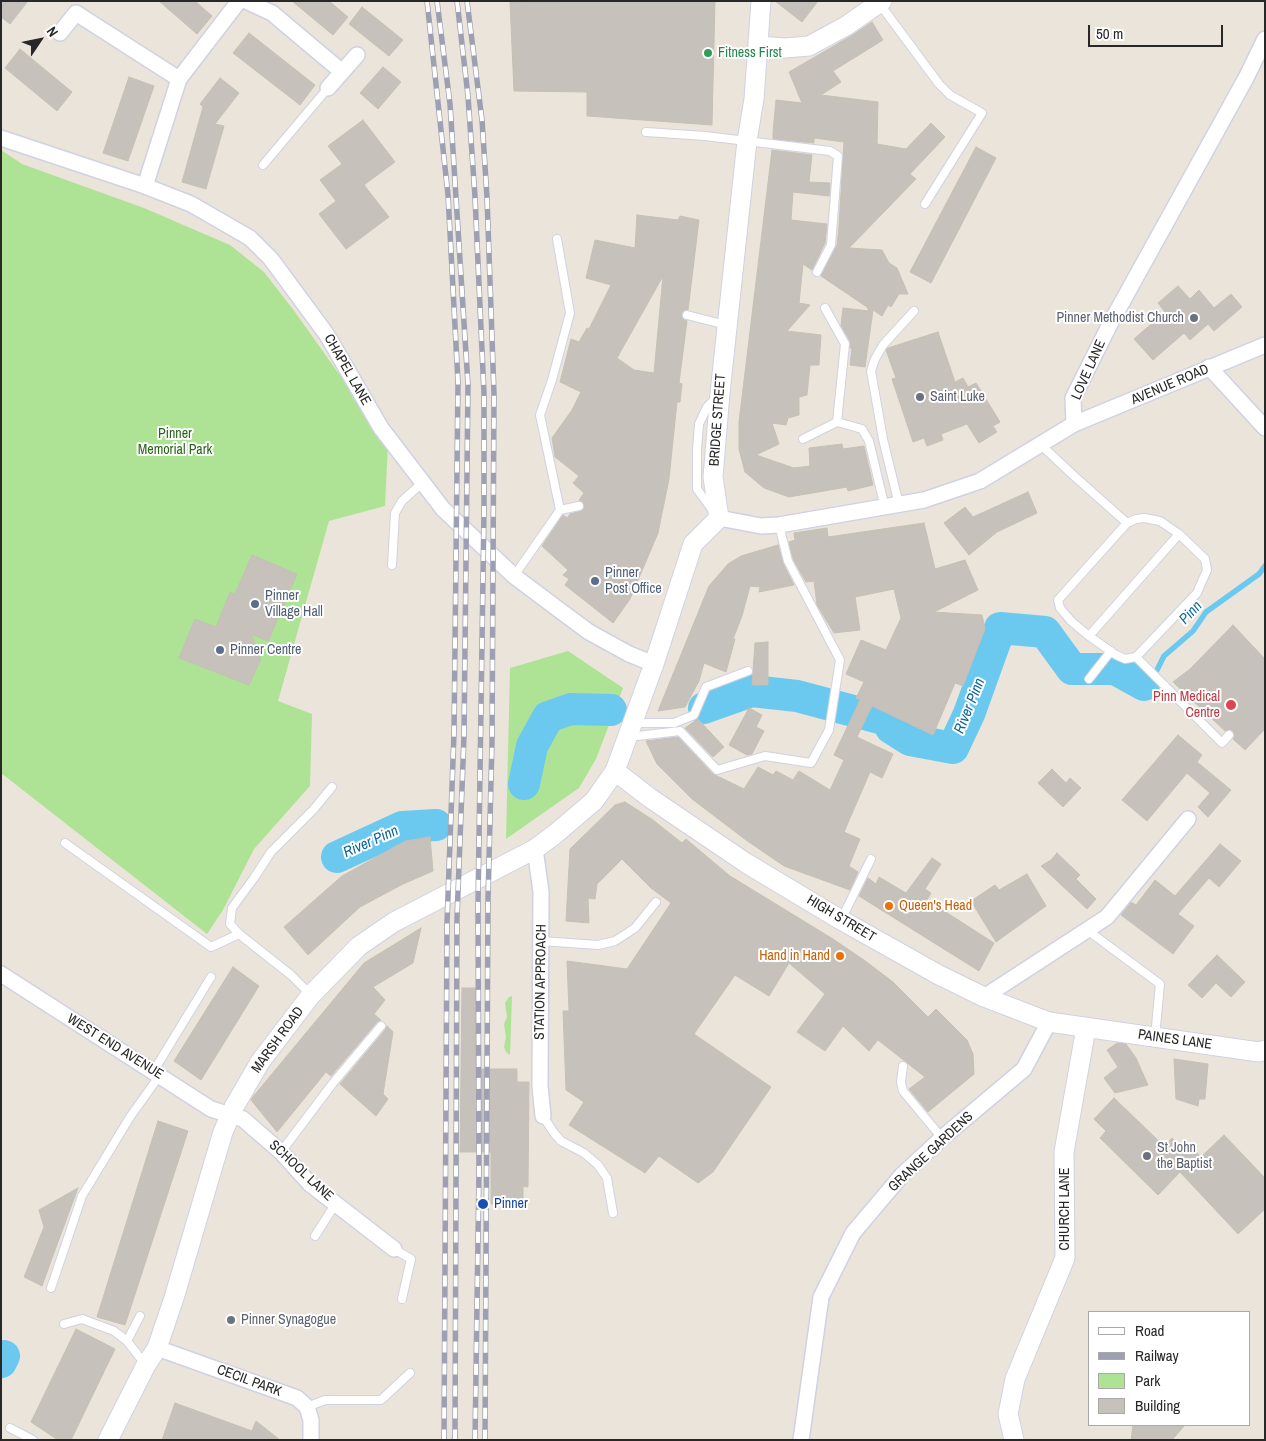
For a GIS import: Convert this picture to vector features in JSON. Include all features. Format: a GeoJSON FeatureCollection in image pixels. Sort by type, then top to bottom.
{"type":"FeatureCollection","features":[{"type":"Feature","properties":{"kind":"street"},"geometry":{"type":"LineString","coordinates":[[145,186],[179,79],[239,1]]}},
{"type":"Feature","properties":{"kind":"street"},"geometry":{"type":"LineString","coordinates":[[246,1],[272,13],[342,71]]}},
{"type":"Feature","properties":{"kind":"street","name":"BRIDGE STREET"},"geometry":{"type":"LineString","coordinates":[[719,518],[714,477],[720,393],[747,141],[754,100],[760,1]]}},
{"type":"Feature","properties":{"kind":"street"},"geometry":{"type":"LineString","coordinates":[[758,46],[785,48],[809,46],[846,26],[881,2]]}},
{"type":"Feature","properties":{"kind":"street"},"geometry":{"type":"LineString","coordinates":[[60,33],[76,13],[179,79]]}},
{"type":"Feature","properties":{"kind":"street","name":"LOVE LANE"},"geometry":{"type":"LineString","coordinates":[[1074,424],[1073,398],[1110,324],[1246,78],[1265,39]]}},
{"type":"Feature","properties":{"kind":"street"},"geometry":{"type":"LineString","coordinates":[[328,88],[356,54]]}},
{"type":"Feature","properties":{"kind":"street","name":"CHAPEL LANE"},"geometry":{"type":"LineString","coordinates":[[1,138],[145,186],[200,209],[250,238],[271,259],[328,335],[381,428],[443,509],[514,576],[589,632],[629,654],[654,664]]}},
{"type":"Feature","properties":{"kind":"street","name":"AVENUE ROAD"},"geometry":{"type":"LineString","coordinates":[[1074,424],[1265,345]]}},
{"type":"Feature","properties":{"kind":"street"},"geometry":{"type":"LineString","coordinates":[[1209,368],[1265,428]]}},
{"type":"Feature","properties":{"kind":"street"},"geometry":{"type":"LineString","coordinates":[[615,771],[654,664],[692,544],[719,518],[761,526],[779,525],[924,500],[980,481],[1074,424]]}},
{"type":"Feature","properties":{"kind":"street","name":"MARSH ROAD"},"geometry":{"type":"LineString","coordinates":[[108,1440],[146,1365],[157,1348],[174,1298],[212,1169],[231,1114],[260,1062],[311,995],[359,946],[394,922],[535,849],[568,825],[594,801],[615,771]]}},
{"type":"Feature","properties":{"kind":"street","name":"HIGH STREET"},"geometry":{"type":"LineString","coordinates":[[615,771],[650,798],[746,862],[841,920],[939,975],[984,997],[1049,1022],[1086,1028]]}},
{"type":"Feature","properties":{"kind":"street"},"geometry":{"type":"LineString","coordinates":[[984,997],[1107,917],[1188,819]]}},
{"type":"Feature","properties":{"kind":"street","name":"STATION APPROACH"},"geometry":{"type":"LineString","coordinates":[[535,849],[541,892],[540,1086],[543,1116]]}},
{"type":"Feature","properties":{"kind":"street","name":"WEST END AVENUE"},"geometry":{"type":"LineString","coordinates":[[1,974],[211,1109],[231,1114]]}},
{"type":"Feature","properties":{"kind":"street","name":"GRANGE GARDENS"},"geometry":{"type":"LineString","coordinates":[[801,1440],[821,1297],[853,1233],[902,1175],[942,1138],[1024,1069],[1049,1022]]}},
{"type":"Feature","properties":{"kind":"street","name":"PAINES LANE"},"geometry":{"type":"LineString","coordinates":[[1086,1028],[1259,1052],[1265,1050]]}},
{"type":"Feature","properties":{"kind":"street","name":"CHURCH LANE"},"geometry":{"type":"LineString","coordinates":[[1014,1440],[1008,1414],[1015,1379],[1065,1258],[1064,1152],[1086,1028]]}},
{"type":"Feature","properties":{"kind":"street","name":"SCHOOL LANE"},"geometry":{"type":"LineString","coordinates":[[231,1114],[243,1119],[281,1152],[310,1184],[394,1248]]}},
{"type":"Feature","properties":{"kind":"street","name":"CECIL PARK"},"geometry":{"type":"LineString","coordinates":[[157,1348],[297,1398],[307,1407]]}},
{"type":"Feature","properties":{"kind":"street"},"geometry":{"type":"LineString","coordinates":[[307,1407],[312,1420],[311,1440]]}},
{"type":"Feature","properties":{"kind":"lane"},"geometry":{"type":"LineString","coordinates":[[881,2],[939,84],[950,94],[982,113],[925,204]]}},
{"type":"Feature","properties":{"kind":"lane"},"geometry":{"type":"LineString","coordinates":[[263,165],[328,88]]}},
{"type":"Feature","properties":{"kind":"lane"},"geometry":{"type":"LineString","coordinates":[[646,132],[830,151],[838,156],[831,245],[817,272]]}},
{"type":"Feature","properties":{"kind":"lane"},"geometry":{"type":"LineString","coordinates":[[557,239],[570,313],[552,380],[540,415],[560,510]]}},
{"type":"Feature","properties":{"kind":"lane"},"geometry":{"type":"LineString","coordinates":[[825,308],[845,344],[837,422]]}},
{"type":"Feature","properties":{"kind":"lane"},"geometry":{"type":"LineString","coordinates":[[892,506],[872,371],[875,359],[883,345],[914,312]]}},
{"type":"Feature","properties":{"kind":"lane"},"geometry":{"type":"LineString","coordinates":[[687,315],[726,325]]}},
{"type":"Feature","properties":{"kind":"lane"},"geometry":{"type":"LineString","coordinates":[[803,439],[837,422],[862,430],[869,441],[892,506]]}},
{"type":"Feature","properties":{"kind":"lane"},"geometry":{"type":"LineString","coordinates":[[1041,445],[1073,476],[1127,522]]}},
{"type":"Feature","properties":{"kind":"lane"},"geometry":{"type":"LineString","coordinates":[[392,564],[396,513],[402,501],[422,483]]}},
{"type":"Feature","properties":{"kind":"lane"},"geometry":{"type":"LineString","coordinates":[[514,576],[560,510],[579,506]]}},
{"type":"Feature","properties":{"kind":"lane"},"geometry":{"type":"LineString","coordinates":[[1144,518],[1160,521],[1179,534],[1205,559],[1207,570],[1197,593],[1136,657],[1126,659],[1089,636],[1066,616],[1060,608],[1058,600],[1127,522],[1144,518]]}},
{"type":"Feature","properties":{"kind":"lane"},"geometry":{"type":"LineString","coordinates":[[630,730],[680,731],[717,770],[765,756],[811,763],[829,730],[840,660],[788,561],[779,525]]}},
{"type":"Feature","properties":{"kind":"lane"},"geometry":{"type":"LineString","coordinates":[[1089,636],[1179,534]]}},
{"type":"Feature","properties":{"kind":"lane"},"geometry":{"type":"LineString","coordinates":[[1089,679],[1111,651]]}},
{"type":"Feature","properties":{"kind":"lane"},"geometry":{"type":"LineString","coordinates":[[1136,657],[1222,743],[1230,735]]}},
{"type":"Feature","properties":{"kind":"lane"},"geometry":{"type":"LineString","coordinates":[[630,730],[674,723],[694,716],[706,687],[748,671]]}},
{"type":"Feature","properties":{"kind":"lane"},"geometry":{"type":"LineString","coordinates":[[311,995],[291,975],[239,934],[230,924],[232,908],[270,852],[313,810],[332,787]]}},
{"type":"Feature","properties":{"kind":"lane"},"geometry":{"type":"LineString","coordinates":[[65,843],[211,947],[239,934]]}},
{"type":"Feature","properties":{"kind":"lane"},"geometry":{"type":"LineString","coordinates":[[841,920],[871,859]]}},
{"type":"Feature","properties":{"kind":"lane"},"geometry":{"type":"LineString","coordinates":[[541,941],[598,945],[615,941],[635,928],[656,902]]}},
{"type":"Feature","properties":{"kind":"lane"},"geometry":{"type":"LineString","coordinates":[[1087,930],[1160,984],[1154,1038]]}},
{"type":"Feature","properties":{"kind":"lane"},"geometry":{"type":"LineString","coordinates":[[51,1288],[82,1196],[157,1074],[210,976]]}},
{"type":"Feature","properties":{"kind":"lane"},"geometry":{"type":"LineString","coordinates":[[281,1152],[333,1083],[381,1026]]}},
{"type":"Feature","properties":{"kind":"lane"},"geometry":{"type":"LineString","coordinates":[[902,1066],[901,1082],[903,1091],[942,1138]]}},
{"type":"Feature","properties":{"kind":"lane"},"geometry":{"type":"LineString","coordinates":[[543,1116],[561,1141],[584,1153],[598,1165],[607,1178],[613,1213]]}},
{"type":"Feature","properties":{"kind":"lane"},"geometry":{"type":"LineString","coordinates":[[315,1236],[336,1203]]}},
{"type":"Feature","properties":{"kind":"lane"},"geometry":{"type":"LineString","coordinates":[[394,1248],[411,1259],[402,1299]]}},
{"type":"Feature","properties":{"kind":"lane"},"geometry":{"type":"LineString","coordinates":[[127,1341],[140,1316]]}},
{"type":"Feature","properties":{"kind":"lane"},"geometry":{"type":"LineString","coordinates":[[64,1324],[82,1319],[114,1331],[127,1341],[146,1365]]}},
{"type":"Feature","properties":{"kind":"lane"},"geometry":{"type":"LineString","coordinates":[[307,1407],[325,1400],[381,1400],[410,1373]]}},
{"type":"Feature","properties":{"kind":"lane"},"geometry":{"type":"LineString","coordinates":[[10,1428],[33,1440]]}},
{"type":"Feature","properties":{"kind":"green space","name":"Pinner Memorial Park"},"geometry":{"type":"Polygon","coordinates":[[[1,150],[22,164],[144,208],[230,245],[264,272],[295,312],[388,443],[385,506],[329,521],[278,701],[312,714],[310,786],[254,849],[223,910],[207,934],[1,773],[1,150]]]}},
{"type":"Feature","properties":{"kind":"green space"},"geometry":{"type":"Polygon","coordinates":[[[568,651],[623,688],[596,759],[579,788],[506,839],[510,668],[568,651]]]}},
{"type":"Feature","properties":{"kind":"green space"},"geometry":{"type":"Polygon","coordinates":[[[512,996],[510,1055],[504,1047],[506,1037],[504,1024],[507,1017],[505,1003],[512,996]]]}},
{"type":"Feature","properties":{"kind":"building"},"geometry":{"type":"Polygon","coordinates":[[[1,1],[28,1],[10,24],[1,17],[1,1]]]}},
{"type":"Feature","properties":{"kind":"building"},"geometry":{"type":"Polygon","coordinates":[[[159,1],[195,1],[212,16],[197,34],[159,1]]]}},
{"type":"Feature","properties":{"kind":"building"},"geometry":{"type":"Polygon","coordinates":[[[292,1],[329,1],[348,17],[333,35],[292,1]]]}},
{"type":"Feature","properties":{"kind":"building"},"geometry":{"type":"Polygon","coordinates":[[[715,1],[712,125],[587,116],[587,92],[514,91],[510,2],[715,1]]]}},
{"type":"Feature","properties":{"kind":"building"},"geometry":{"type":"Polygon","coordinates":[[[775,1],[818,1],[802,22],[775,1]]]}},
{"type":"Feature","properties":{"kind":"building"},"geometry":{"type":"Polygon","coordinates":[[[362,7],[403,40],[389,56],[349,24],[362,7]]]}},
{"type":"Feature","properties":{"kind":"building"},"geometry":{"type":"Polygon","coordinates":[[[872,22],[883,40],[833,71],[841,82],[821,95],[878,102],[877,144],[906,149],[931,123],[945,137],[910,174],[916,179],[849,248],[882,250],[889,263],[897,268],[908,294],[899,294],[891,307],[888,305],[882,316],[873,310],[865,367],[850,365],[852,348],[850,348],[850,341],[841,326],[843,308],[869,311],[867,307],[821,276],[837,245],[844,142],[814,138],[814,143],[773,139],[773,132],[776,100],[802,103],[789,72],[872,22]]]}},
{"type":"Feature","properties":{"kind":"building"},"geometry":{"type":"Polygon","coordinates":[[[249,33],[315,85],[300,105],[233,53],[249,33]]]}},
{"type":"Feature","properties":{"kind":"building"},"geometry":{"type":"Polygon","coordinates":[[[20,49],[72,92],[57,111],[5,68],[20,49]]]}},
{"type":"Feature","properties":{"kind":"building"},"geometry":{"type":"Polygon","coordinates":[[[383,67],[401,82],[378,109],[360,93],[383,67]]]}},
{"type":"Feature","properties":{"kind":"building"},"geometry":{"type":"Polygon","coordinates":[[[129,77],[154,86],[128,161],[103,153],[129,77]]]}},
{"type":"Feature","properties":{"kind":"building"},"geometry":{"type":"Polygon","coordinates":[[[220,78],[239,93],[215,124],[224,126],[206,189],[182,182],[203,107],[200,104],[220,78]]]}},
{"type":"Feature","properties":{"kind":"building"},"geometry":{"type":"Polygon","coordinates":[[[363,120],[395,162],[364,185],[389,217],[346,249],[319,214],[336,201],[320,180],[342,164],[328,146],[363,120]]]}},
{"type":"Feature","properties":{"kind":"building"},"geometry":{"type":"Polygon","coordinates":[[[976,147],[996,158],[931,283],[910,272],[976,147]]]}},
{"type":"Feature","properties":{"kind":"building"},"geometry":{"type":"Polygon","coordinates":[[[772,150],[812,155],[809,182],[830,183],[829,196],[793,192],[791,220],[827,224],[825,243],[812,270],[803,264],[799,303],[810,305],[787,331],[821,335],[819,365],[810,365],[807,395],[799,397],[799,415],[788,418],[786,425],[772,423],[779,444],[756,455],[794,468],[810,466],[809,448],[842,444],[843,449],[864,446],[873,485],[848,491],[847,487],[789,497],[764,488],[745,472],[739,449],[739,422],[772,150]]]}},
{"type":"Feature","properties":{"kind":"building"},"geometry":{"type":"Polygon","coordinates":[[[637,215],[678,220],[680,216],[699,220],[688,310],[683,311],[681,314],[683,319],[687,321],[679,383],[682,384],[680,402],[677,402],[669,479],[658,533],[630,599],[613,623],[565,585],[569,579],[563,575],[568,570],[542,546],[563,515],[567,518],[570,514],[581,511],[584,507],[583,503],[579,500],[584,493],[573,483],[579,476],[555,457],[552,438],[572,410],[581,392],[560,382],[571,339],[579,342],[587,328],[589,329],[611,285],[586,278],[595,240],[635,248],[637,215]],[[663,276],[617,358],[634,370],[654,373],[663,276]]]}},
{"type":"Feature","properties":{"kind":"building","name":"Pinner Methodist Church"},"geometry":{"type":"Polygon","coordinates":[[[1178,286],[1190,299],[1199,290],[1214,308],[1231,294],[1242,307],[1214,331],[1208,324],[1190,340],[1184,333],[1153,360],[1134,339],[1165,312],[1158,303],[1178,286]]]}},
{"type":"Feature","properties":{"kind":"building","name":"Saint Luke"},"geometry":{"type":"Polygon","coordinates":[[[938,332],[955,382],[963,378],[968,387],[976,383],[1000,422],[993,426],[997,432],[979,443],[967,424],[941,434],[943,440],[927,446],[924,438],[913,442],[892,379],[896,378],[886,350],[938,332]]]}},
{"type":"Feature","properties":{"kind":"building"},"geometry":{"type":"Polygon","coordinates":[[[1028,492],[1037,513],[997,532],[969,555],[944,523],[965,507],[973,517],[1028,492]]]}},
{"type":"Feature","properties":{"kind":"building"},"geometry":{"type":"Polygon","coordinates":[[[924,523],[935,569],[965,560],[978,590],[934,612],[982,615],[985,629],[963,686],[955,683],[933,735],[872,706],[857,737],[893,754],[882,778],[870,772],[844,832],[860,839],[849,866],[858,872],[850,890],[784,866],[746,840],[692,799],[657,764],[646,741],[678,737],[713,774],[744,789],[758,767],[773,775],[776,771],[793,780],[799,771],[830,790],[844,760],[834,755],[860,700],[856,698],[864,682],[846,674],[861,640],[886,650],[901,618],[894,589],[855,597],[860,630],[834,633],[817,605],[814,581],[806,582],[793,559],[789,542],[795,540],[794,533],[827,528],[828,537],[924,523]]]}},
{"type":"Feature","properties":{"kind":"building"},"geometry":{"type":"Polygon","coordinates":[[[778,545],[783,563],[794,585],[759,592],[760,587],[750,586],[742,616],[733,639],[735,639],[726,672],[704,663],[699,681],[685,707],[658,711],[709,586],[728,564],[741,556],[778,545]]]}},
{"type":"Feature","properties":{"kind":"building"},"geometry":{"type":"Polygon","coordinates":[[[252,555],[297,574],[268,641],[251,634],[261,659],[249,685],[179,658],[195,619],[216,627],[230,592],[235,594],[252,555]]]}},
{"type":"Feature","properties":{"kind":"building","name":"Pinn Medical Centre"},"geometry":{"type":"Polygon","coordinates":[[[1233,625],[1265,659],[1265,729],[1245,750],[1233,739],[1235,736],[1233,731],[1230,729],[1225,731],[1173,682],[1190,669],[1233,625]]]}},
{"type":"Feature","properties":{"kind":"building"},"geometry":{"type":"Polygon","coordinates":[[[768,642],[768,685],[752,685],[755,643],[768,642]]]}},
{"type":"Feature","properties":{"kind":"building"},"geometry":{"type":"Polygon","coordinates":[[[749,708],[762,715],[756,727],[764,731],[752,754],[747,755],[729,745],[749,708]]]}},
{"type":"Feature","properties":{"kind":"building"},"geometry":{"type":"Polygon","coordinates":[[[698,719],[724,747],[713,757],[685,728],[698,719]]]}},
{"type":"Feature","properties":{"kind":"building"},"geometry":{"type":"Polygon","coordinates":[[[1178,735],[1202,755],[1197,762],[1231,790],[1208,817],[1198,807],[1210,793],[1187,773],[1147,821],[1122,800],[1178,735]]]}},
{"type":"Feature","properties":{"kind":"building"},"geometry":{"type":"Polygon","coordinates":[[[1052,769],[1066,783],[1070,778],[1081,788],[1063,807],[1038,783],[1052,769]]]}},
{"type":"Feature","properties":{"kind":"building"},"geometry":{"type":"Polygon","coordinates":[[[625,802],[653,820],[682,843],[686,839],[730,876],[864,960],[893,982],[928,1017],[936,1009],[967,1040],[973,1054],[974,1074],[928,1112],[909,1089],[925,1077],[878,1040],[869,1051],[843,1026],[825,1051],[797,1032],[825,994],[789,963],[769,996],[735,975],[694,1034],[771,1087],[713,1172],[698,1183],[659,1156],[645,1173],[569,1125],[584,1102],[566,1090],[563,1011],[569,1011],[567,961],[627,969],[671,903],[651,888],[622,859],[597,884],[595,899],[588,898],[589,923],[566,921],[570,849],[615,805],[625,802]]]}},
{"type":"Feature","properties":{"kind":"building"},"geometry":{"type":"Polygon","coordinates":[[[430,837],[433,871],[403,884],[360,907],[308,955],[284,927],[342,876],[405,841],[430,837]]]}},
{"type":"Feature","properties":{"kind":"building"},"geometry":{"type":"Polygon","coordinates":[[[1220,844],[1241,861],[1219,887],[1209,878],[1178,914],[1194,926],[1173,954],[1121,915],[1131,902],[1136,905],[1155,880],[1175,896],[1220,844]]]}},
{"type":"Feature","properties":{"kind":"building"},"geometry":{"type":"Polygon","coordinates":[[[1057,853],[1080,875],[1076,879],[1096,899],[1087,909],[1041,866],[1051,860],[1057,853]]]}},
{"type":"Feature","properties":{"kind":"building"},"geometry":{"type":"Polygon","coordinates":[[[932,858],[941,864],[925,889],[931,893],[927,900],[994,943],[979,971],[859,896],[868,878],[876,884],[879,877],[906,893],[932,858]]]}},
{"type":"Feature","properties":{"kind":"building"},"geometry":{"type":"Polygon","coordinates":[[[1027,874],[1046,906],[996,942],[971,901],[995,885],[999,890],[1027,874]]]}},
{"type":"Feature","properties":{"kind":"building"},"geometry":{"type":"Polygon","coordinates":[[[421,928],[413,963],[373,987],[385,1000],[374,1014],[381,1020],[377,1022],[331,1076],[326,1072],[277,1132],[251,1100],[252,1098],[364,963],[421,928]]]}},
{"type":"Feature","properties":{"kind":"building"},"geometry":{"type":"Polygon","coordinates":[[[1217,955],[1245,982],[1231,997],[1216,983],[1202,998],[1188,985],[1217,955]]]}},
{"type":"Feature","properties":{"kind":"building"},"geometry":{"type":"Polygon","coordinates":[[[233,967],[259,986],[201,1080],[174,1061],[233,967]]]}},
{"type":"Feature","properties":{"kind":"building"},"geometry":{"type":"Polygon","coordinates":[[[462,988],[477,988],[476,1069],[517,1069],[517,1082],[529,1082],[528,1187],[523,1186],[523,1204],[491,1204],[491,1152],[460,1152],[462,988]]]}},
{"type":"Feature","properties":{"kind":"building"},"geometry":{"type":"Polygon","coordinates":[[[387,1026],[393,1032],[383,1094],[388,1099],[376,1116],[340,1084],[387,1026]]]}},
{"type":"Feature","properties":{"kind":"building"},"geometry":{"type":"Polygon","coordinates":[[[1117,1043],[1126,1044],[1136,1058],[1148,1085],[1115,1093],[1104,1078],[1118,1067],[1107,1050],[1117,1043]]]}},
{"type":"Feature","properties":{"kind":"building"},"geometry":{"type":"Polygon","coordinates":[[[1174,1059],[1208,1064],[1205,1099],[1199,1099],[1198,1106],[1176,1099],[1174,1059]]]}},
{"type":"Feature","properties":{"kind":"building"},"geometry":{"type":"Polygon","coordinates":[[[1114,1098],[1164,1146],[1172,1138],[1184,1151],[1190,1145],[1201,1157],[1224,1135],[1265,1178],[1265,1209],[1238,1234],[1180,1172],[1158,1195],[1100,1138],[1106,1131],[1094,1119],[1114,1098]]]}},
{"type":"Feature","properties":{"kind":"building"},"geometry":{"type":"Polygon","coordinates":[[[158,1121],[188,1131],[125,1325],[97,1317],[158,1121]]]}},
{"type":"Feature","properties":{"kind":"building"},"geometry":{"type":"Polygon","coordinates":[[[78,1188],[42,1286],[24,1277],[44,1227],[39,1210],[78,1188]]]}},
{"type":"Feature","properties":{"kind":"building"},"geometry":{"type":"Polygon","coordinates":[[[76,1329],[115,1349],[71,1440],[58,1440],[31,1422],[76,1329]]]}},
{"type":"Feature","properties":{"kind":"building"},"geometry":{"type":"Polygon","coordinates":[[[175,1403],[252,1431],[256,1421],[280,1440],[162,1440],[175,1403]]]}},
{"type":"Feature","properties":{"kind":"building"},"geometry":{"type":"Polygon","coordinates":[[[1133,1426],[1184,1426],[1172,1440],[1131,1440],[1133,1426]]]}},
{"type":"Feature","properties":{"kind":"waterway","name":"Pinn"},"geometry":{"type":"LineString","coordinates":[[1144,685],[1157,670],[1164,656],[1193,631],[1206,612],[1259,574],[1265,566]]}},
{"type":"Feature","properties":{"kind":"waterway","name":"River Pinn"},"geometry":{"type":"LineString","coordinates":[[704,708],[752,691],[797,696],[887,720],[891,728],[910,740],[953,748],[969,714],[1000,628],[1045,632],[1072,669],[1115,669],[1144,685]]}},
{"type":"Feature","properties":{"kind":"waterway","name":"River Pinn"},"geometry":{"type":"LineString","coordinates":[[524,784],[532,746],[548,717],[571,709],[611,710]]}},
{"type":"Feature","properties":{"kind":"waterway","name":"River Pinn"},"geometry":{"type":"LineString","coordinates":[[337,857],[402,827],[436,825]]}},
{"type":"Feature","properties":{"kind":"waterway","name":"River Pinn"},"geometry":{"type":"LineString","coordinates":[[1,1362],[4,1356]]}},
{"type":"Feature","properties":{"kind":"railway"},"geometry":{"type":"LineString","coordinates":[[427,1],[448,195],[458,382],[454,733],[447,923],[444,1440]]}},
{"type":"Feature","properties":{"kind":"railway"},"geometry":{"type":"LineString","coordinates":[[437,1],[450,104],[468,385],[464,736],[457,918],[455,1440]]}},
{"type":"Feature","properties":{"kind":"railway"},"geometry":{"type":"LineString","coordinates":[[457,1],[468,96],[475,197],[484,394],[478,905],[479,1171],[475,1440]]}},
{"type":"Feature","properties":{"kind":"railway"},"geometry":{"type":"LineString","coordinates":[[467,1],[482,120],[487,197],[494,394],[492,742],[488,899],[485,1440]]}},
{"type":"Feature","properties":{"kind":"place","name":"Fitness First"},"geometry":{"type":"Point","coordinates":[708,53]}},
{"type":"Feature","properties":{"kind":"place","name":"Pinner Methodist Church"},"geometry":{"type":"Point","coordinates":[1194,318]}},
{"type":"Feature","properties":{"kind":"place","name":"Saint Luke"},"geometry":{"type":"Point","coordinates":[920,397]}},
{"type":"Feature","properties":{"kind":"place","name":"Pinner Post Office"},"geometry":{"type":"Point","coordinates":[595,581]}},
{"type":"Feature","properties":{"kind":"place","name":"Pinner Village Hall"},"geometry":{"type":"Point","coordinates":[255,604]}},
{"type":"Feature","properties":{"kind":"place","name":"Pinner Centre"},"geometry":{"type":"Point","coordinates":[220,650]}},
{"type":"Feature","properties":{"kind":"place","name":"Pinn Medical Centre"},"geometry":{"type":"Point","coordinates":[1231,705]}},
{"type":"Feature","properties":{"kind":"place","name":"Queen's Head"},"geometry":{"type":"Point","coordinates":[889,906]}},
{"type":"Feature","properties":{"kind":"place","name":"Hand in Hand"},"geometry":{"type":"Point","coordinates":[840,956]}},
{"type":"Feature","properties":{"kind":"place","name":"St John the Baptist"},"geometry":{"type":"Point","coordinates":[1147,1156]}},
{"type":"Feature","properties":{"kind":"place","name":"Pinner"},"geometry":{"type":"Point","coordinates":[483,1204]}},
{"type":"Feature","properties":{"kind":"place","name":"Pinner Synagogue"},"geometry":{"type":"Point","coordinates":[231,1320]}}]}
